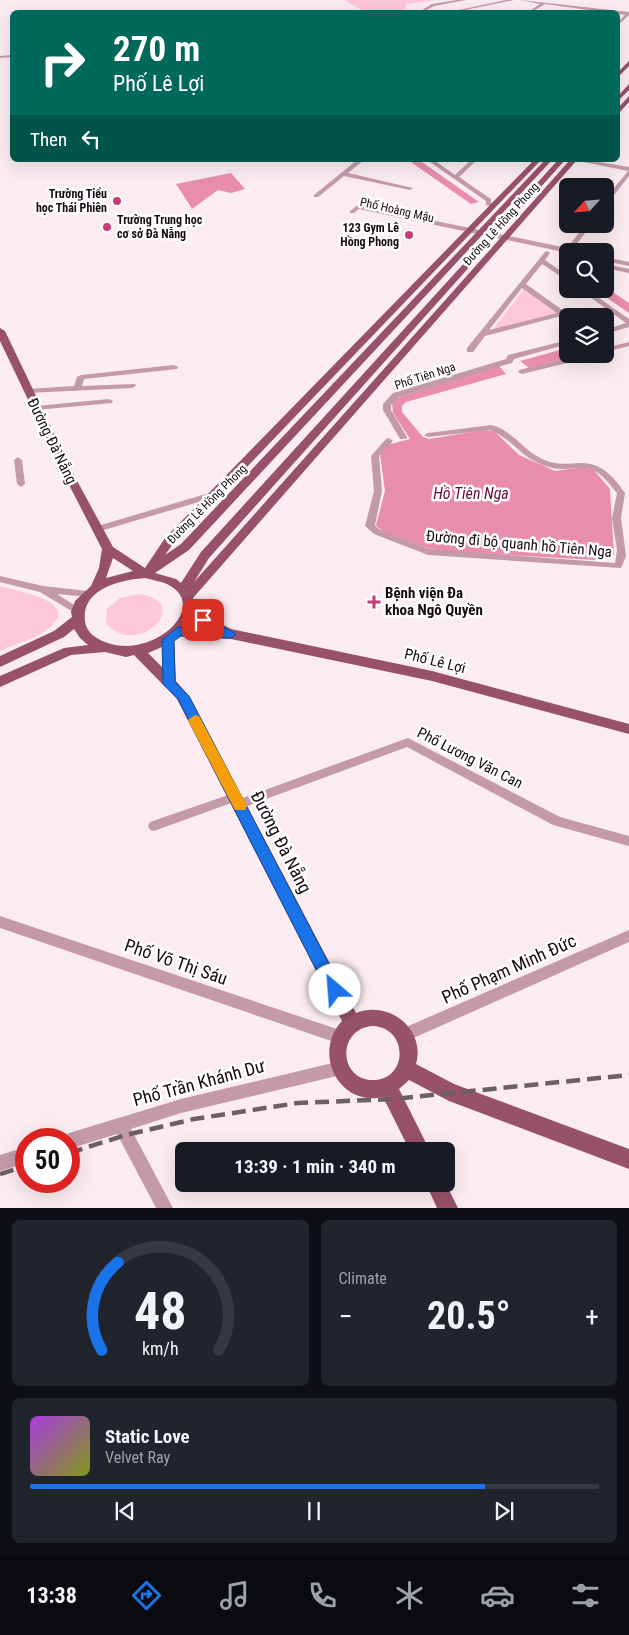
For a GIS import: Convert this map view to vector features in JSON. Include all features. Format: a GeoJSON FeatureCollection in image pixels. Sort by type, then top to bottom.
{"type":"FeatureCollection","features":[{"type":"Feature","properties":{"kind":"main road"},"geometry":{"type":"LineString","coordinates":[[620,73],[629,63]]}},
{"type":"Feature","properties":{"kind":"main road"},"geometry":{"type":"LineString","coordinates":[[620,83],[629,74]]}},
{"type":"Feature","properties":{"kind":"main road"},"geometry":{"type":"LineString","coordinates":[[620,97],[629,86]]}},
{"type":"Feature","properties":{"kind":"main road"},"geometry":{"type":"LineString","coordinates":[[620,109],[629,98]]}},
{"type":"Feature","properties":{"kind":"main road","name":"Đường Lê Hồng Phong"},"geometry":{"type":"LineString","coordinates":[[145,574],[169,541],[378,326],[490,205],[536,162]]}},
{"type":"Feature","properties":{"kind":"main road","name":"Đường Lê Hồng Phong"},"geometry":{"type":"LineString","coordinates":[[184,593],[205,555],[308,441],[485,237],[547,162]]}},
{"type":"Feature","properties":{"kind":"main road","name":"Đường Lê Hồng Phong"},"geometry":{"type":"LineString","coordinates":[[145,574],[185,547],[390,330],[560,162]]}},
{"type":"Feature","properties":{"kind":"main road","name":"Đường Lê Hồng Phong"},"geometry":{"type":"LineString","coordinates":[[184,593],[322,444],[574,162]]}},
{"type":"Feature","properties":{"kind":"main road"},"geometry":{"type":"LineString","coordinates":[[378,326],[390,330]]}},
{"type":"Feature","properties":{"kind":"main road","name":"Đường Đà Nẵng"},"geometry":{"type":"LineString","coordinates":[[0,331],[36,408],[108,549],[145,574]]}},
{"type":"Feature","properties":{"kind":"main road"},"geometry":{"type":"LineString","coordinates":[[276,432],[290,436]]}},
{"type":"Feature","properties":{"kind":"main road"},"geometry":{"type":"LineString","coordinates":[[308,441],[322,444]]}},
{"type":"Feature","properties":{"kind":"main road"},"geometry":{"type":"LineString","coordinates":[[185,547],[184,554],[189,558],[205,555]]}},
{"type":"Feature","properties":{"kind":"main road"},"geometry":{"type":"LineString","coordinates":[[0,662],[59,634],[77,616],[105,568],[108,549]]}},
{"type":"Feature","properties":{"kind":"main road"},"geometry":{"type":"LineString","coordinates":[[0,682],[69,651],[106,648],[137,650],[173,636],[186,622],[189,612],[184,593],[166,579],[145,574],[111,579],[92,590]]}},
{"type":"Feature","properties":{"kind":"main road","name":"Phố Lê Lợi"},"geometry":{"type":"LineString","coordinates":[[189,612],[231,634]]}},
{"type":"Feature","properties":{"kind":"main road"},"geometry":{"type":"LineString","coordinates":[[77,616],[86,637],[106,648]]}},
{"type":"Feature","properties":{"kind":"main road","name":"Phố Lê Lợi"},"geometry":{"type":"LineString","coordinates":[[173,636],[231,634],[432,676],[629,729]]}},
{"type":"Feature","properties":{"kind":"main road"},"geometry":{"type":"LineString","coordinates":[[169,684],[173,636]]}},
{"type":"Feature","properties":{"kind":"main road","name":"Đường Đà Nẵng"},"geometry":{"type":"LineString","coordinates":[[137,650],[182,696],[352,1023]]}},
{"type":"Feature","properties":{"kind":"main road"},"geometry":{"type":"LineString","coordinates":[[370,1017],[380,1018],[389,1022],[404,1035],[408,1046],[409,1058],[406,1069],[394,1083],[376,1089],[360,1086],[352,1081],[341,1068],[337,1052],[340,1037],[352,1023],[370,1017]]}},
{"type":"Feature","properties":{"kind":"main road"},"geometry":{"type":"LineString","coordinates":[[406,1069],[449,1092],[629,1159]]}},
{"type":"Feature","properties":{"kind":"main road"},"geometry":{"type":"LineString","coordinates":[[388,1086],[416,1142]]}},
{"type":"Feature","properties":{"kind":"main road"},"geometry":{"type":"LineString","coordinates":[[440,1192],[448,1208]]}},
{"type":"Feature","properties":{"kind":"street"},"geometry":{"type":"LineString","coordinates":[[424,10],[433,5],[464,0]]}},
{"type":"Feature","properties":{"kind":"street"},"geometry":{"type":"LineString","coordinates":[[458,10],[512,0]]}},
{"type":"Feature","properties":{"kind":"street"},"geometry":{"type":"LineString","coordinates":[[522,0],[604,10]]}},
{"type":"Feature","properties":{"kind":"street"},"geometry":{"type":"LineString","coordinates":[[600,0],[608,0]]}},
{"type":"Feature","properties":{"kind":"street"},"geometry":{"type":"LineString","coordinates":[[534,10],[544,3]]}},
{"type":"Feature","properties":{"kind":"street"},"geometry":{"type":"LineString","coordinates":[[433,5],[450,10]]}},
{"type":"Feature","properties":{"kind":"street"},"geometry":{"type":"LineString","coordinates":[[620,22],[629,13]]}},
{"type":"Feature","properties":{"kind":"street"},"geometry":{"type":"LineString","coordinates":[[316,196],[359,162]]}},
{"type":"Feature","properties":{"kind":"street"},"geometry":{"type":"LineString","coordinates":[[425,162],[490,205]]}},
{"type":"Feature","properties":{"kind":"street"},"geometry":{"type":"LineString","coordinates":[[433,162],[489,200],[490,205]]}},
{"type":"Feature","properties":{"kind":"street"},"geometry":{"type":"LineString","coordinates":[[456,178],[472,162]]}},
{"type":"Feature","properties":{"kind":"street"},"geometry":{"type":"LineString","coordinates":[[586,162],[629,171],[614,191]]}},
{"type":"Feature","properties":{"kind":"street"},"geometry":{"type":"LineString","coordinates":[[344,174],[410,188]]}},
{"type":"Feature","properties":{"kind":"street","name":"Phố Hoàng Mậu"},"geometry":{"type":"LineString","coordinates":[[466,233],[358,206],[352,212],[504,241],[559,249]]}},
{"type":"Feature","properties":{"kind":"street","name":"Phố Hoàng Mậu"},"geometry":{"type":"LineString","coordinates":[[504,241],[544,257],[559,258]]}},
{"type":"Feature","properties":{"kind":"street"},"geometry":{"type":"LineString","coordinates":[[544,257],[559,268]]}},
{"type":"Feature","properties":{"kind":"street"},"geometry":{"type":"LineString","coordinates":[[544,257],[559,271]]}},
{"type":"Feature","properties":{"kind":"street"},"geometry":{"type":"LineString","coordinates":[[470,350],[544,257]]}},
{"type":"Feature","properties":{"kind":"street"},"geometry":{"type":"LineString","coordinates":[[614,261],[629,264]]}},
{"type":"Feature","properties":{"kind":"street"},"geometry":{"type":"LineString","coordinates":[[614,268],[629,272]]}},
{"type":"Feature","properties":{"kind":"street"},"geometry":{"type":"LineString","coordinates":[[522,285],[559,312]]}},
{"type":"Feature","properties":{"kind":"street"},"geometry":{"type":"LineString","coordinates":[[594,298],[629,323]]}},
{"type":"Feature","properties":{"kind":"street"},"geometry":{"type":"LineString","coordinates":[[602,298],[629,316]]}},
{"type":"Feature","properties":{"kind":"street"},"geometry":{"type":"LineString","coordinates":[[484,334],[559,317]]}},
{"type":"Feature","properties":{"kind":"street"},"geometry":{"type":"LineString","coordinates":[[614,329],[629,323]]}},
{"type":"Feature","properties":{"kind":"street"},"geometry":{"type":"LineString","coordinates":[[614,334],[629,330]]}},
{"type":"Feature","properties":{"kind":"street","name":"Phố Tiên Nga"},"geometry":{"type":"LineString","coordinates":[[509,362],[511,357],[559,344]]}},
{"type":"Feature","properties":{"kind":"street"},"geometry":{"type":"LineString","coordinates":[[614,347],[629,344]]}},
{"type":"Feature","properties":{"kind":"street","name":"Phố Tiên Nga"},"geometry":{"type":"LineString","coordinates":[[403,437],[387,410],[387,404],[396,396],[559,348]]}},
{"type":"Feature","properties":{"kind":"street"},"geometry":{"type":"LineString","coordinates":[[522,372],[559,362]]}},
{"type":"Feature","properties":{"kind":"street"},"geometry":{"type":"LineString","coordinates":[[78,388],[81,377],[174,367]]}},
{"type":"Feature","properties":{"kind":"street"},"geometry":{"type":"LineString","coordinates":[[28,391],[132,386]]}},
{"type":"Feature","properties":{"kind":"street"},"geometry":{"type":"LineString","coordinates":[[36,408],[110,401]]}},
{"type":"Feature","properties":{"kind":"street","name":"Đường đi bộ quanh hồ Tiên Nga"},"geometry":{"type":"LineString","coordinates":[[389,442],[375,456],[378,491],[370,526],[377,532],[428,552],[618,566],[621,561],[621,553],[617,520],[621,493],[596,466],[589,464],[552,467],[527,454],[500,430],[491,428],[428,435]]}},
{"type":"Feature","properties":{"kind":"street"},"geometry":{"type":"LineString","coordinates":[[18,460],[21,484]]}},
{"type":"Feature","properties":{"kind":"street"},"geometry":{"type":"LineString","coordinates":[[97,529],[216,494]]}},
{"type":"Feature","properties":{"kind":"street"},"geometry":{"type":"LineString","coordinates":[[0,579],[43,589],[92,590]]}},
{"type":"Feature","properties":{"kind":"street"},"geometry":{"type":"LineString","coordinates":[[43,589],[77,616]]}},
{"type":"Feature","properties":{"kind":"street","name":"Phố Lương Văn Can"},"geometry":{"type":"LineString","coordinates":[[154,826],[408,742],[557,822],[629,841]]}},
{"type":"Feature","properties":{"kind":"street","name":"Phố Võ Thị Sáu"},"geometry":{"type":"LineString","coordinates":[[0,922],[340,1037]]}},
{"type":"Feature","properties":{"kind":"street","name":"Phố Phạm Minh Đức"},"geometry":{"type":"LineString","coordinates":[[404,1035],[629,936]]}},
{"type":"Feature","properties":{"kind":"street","name":"Phố Trần Khánh Dư"},"geometry":{"type":"LineString","coordinates":[[80,1138],[181,1106],[341,1068]]}},
{"type":"Feature","properties":{"kind":"street"},"geometry":{"type":"LineString","coordinates":[[121,1125],[166,1208]]}},
{"type":"Feature","properties":{"kind":"street"},"geometry":{"type":"LineString","coordinates":[[0,1163],[15,1158]]}},
{"type":"Feature","properties":{"kind":"shaded area"},"geometry":{"type":"Polygon","coordinates":[[[344,0],[438,0],[406,4],[404,10],[360,9],[344,0]]]}},
{"type":"Feature","properties":{"kind":"shaded area"},"geometry":{"type":"Polygon","coordinates":[[[524,289],[557,313],[493,329],[524,289]]]}},
{"type":"Feature","properties":{"kind":"shaded area"},"geometry":{"type":"Polygon","coordinates":[[[0,586],[31,594],[52,604],[58,611],[57,619],[49,628],[38,635],[0,651],[0,586]]]}},
{"type":"Feature","properties":{"kind":"shaded area"},"geometry":{"type":"Polygon","coordinates":[[[139,594],[155,599],[162,608],[162,617],[155,626],[144,632],[132,635],[118,633],[106,623],[107,609],[120,598],[139,594]]]}},
{"type":"Feature","properties":{"kind":"water"},"geometry":{"type":"Polygon","coordinates":[[[411,162],[422,162],[479,202],[471,204],[411,162]]]}},
{"type":"Feature","properties":{"kind":"water"},"geometry":{"type":"Polygon","coordinates":[[[231,173],[245,189],[231,193],[218,190],[192,209],[176,184],[231,173]]]}},
{"type":"Feature","properties":{"kind":"water"},"geometry":{"type":"Polygon","coordinates":[[[614,293],[629,303],[629,313],[607,298],[614,298],[614,293]]]}},
{"type":"Feature","properties":{"kind":"water"},"geometry":{"type":"Polygon","coordinates":[[[559,350],[559,360],[529,368],[520,361],[559,350]]]}},
{"type":"Feature","properties":{"kind":"water","name":"Hồ Tiên Nga"},"geometry":{"type":"Polygon","coordinates":[[[499,366],[506,374],[406,402],[402,406],[402,412],[423,437],[429,439],[483,430],[494,431],[519,455],[555,471],[583,467],[594,470],[610,489],[614,555],[596,560],[441,551],[426,548],[382,531],[376,525],[385,491],[380,454],[387,445],[410,439],[393,413],[392,402],[399,397],[499,366]]]}},
{"type":"Feature","properties":{"kind":"railway"},"geometry":{"type":"LineString","coordinates":[[80,1150],[126,1135],[194,1119],[298,1103],[393,1099],[629,1075]]}},
{"type":"Feature","properties":{"kind":"railway"},"geometry":{"type":"LineString","coordinates":[[0,1174],[15,1169]]}},
{"type":"Feature","properties":{"kind":"slow traffic"},"geometry":{"type":"LineString","coordinates":[[195,720],[240,806]]}},
{"type":"Feature","properties":{"kind":"place","name":"Trường Tiểu học Thái Phiên"},"geometry":{"type":"Point","coordinates":[117,201]}},
{"type":"Feature","properties":{"kind":"place","name":"Trường Trung học cơ sở Đà Nẵng"},"geometry":{"type":"Point","coordinates":[107,227]}},
{"type":"Feature","properties":{"kind":"place","name":"123 Gym Lê Hồng Phong"},"geometry":{"type":"Point","coordinates":[409,235]}},
{"type":"Feature","properties":{"kind":"place","name":"Bệnh viện Đa khoa Ngô Quyền"},"geometry":{"type":"Point","coordinates":[374,602]}},
{"type":"Feature","properties":{"kind":"route"},"geometry":{"type":"LineString","coordinates":[[203,620],[231,634],[178,632],[168,640],[169,684],[182,696],[335,990]]}}]}
